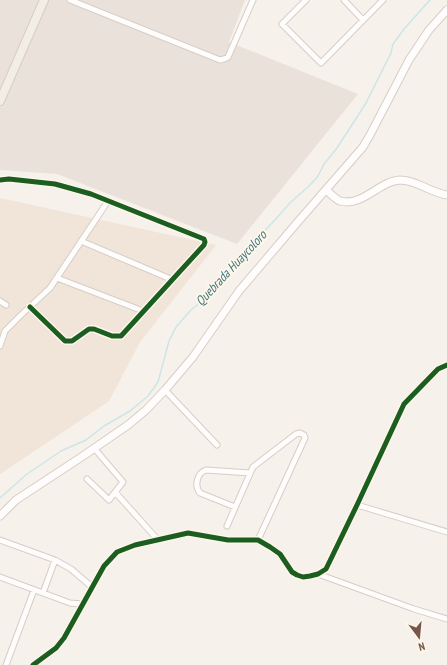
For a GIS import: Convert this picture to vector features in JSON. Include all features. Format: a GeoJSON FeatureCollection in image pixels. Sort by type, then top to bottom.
{"type":"FeatureCollection","features":[{"type":"Feature","properties":{"kind":"main road"},"geometry":{"type":"LineString","coordinates":[[0,101],[44,0]]}},
{"type":"Feature","properties":{"kind":"main road"},"geometry":{"type":"LineString","coordinates":[[0,516],[16,500],[94,448],[140,415],[165,390],[193,357],[239,291],[363,147],[409,60],[429,30],[447,10]]}},
{"type":"Feature","properties":{"kind":"main road"},"geometry":{"type":"LineString","coordinates":[[326,190],[339,200],[348,202],[357,200],[389,183],[399,180],[408,181],[431,191],[447,195]]}},
{"type":"Feature","properties":{"kind":"street"},"geometry":{"type":"LineString","coordinates":[[70,0],[220,60],[228,57],[253,0]]}},
{"type":"Feature","properties":{"kind":"street"},"geometry":{"type":"LineString","coordinates":[[306,0],[282,24],[321,63],[383,0]]}},
{"type":"Feature","properties":{"kind":"street"},"geometry":{"type":"LineString","coordinates":[[344,0],[363,20]]}},
{"type":"Feature","properties":{"kind":"street"},"geometry":{"type":"LineString","coordinates":[[0,180],[9,179],[55,184],[91,194],[204,239],[205,242],[173,280],[121,336],[112,336],[94,329],[89,329],[72,341],[65,341],[30,307]]}},
{"type":"Feature","properties":{"kind":"street"},"geometry":{"type":"LineString","coordinates":[[0,346],[5,331],[50,288],[108,201]]}},
{"type":"Feature","properties":{"kind":"street"},"geometry":{"type":"LineString","coordinates":[[81,241],[173,280]]}},
{"type":"Feature","properties":{"kind":"street"},"geometry":{"type":"LineString","coordinates":[[57,278],[143,312]]}},
{"type":"Feature","properties":{"kind":"street"},"geometry":{"type":"LineString","coordinates":[[0,301],[6,305]]}},
{"type":"Feature","properties":{"kind":"street"},"geometry":{"type":"LineString","coordinates":[[33,665],[56,648],[64,638],[104,566],[117,552],[136,545],[188,533],[228,540],[258,540],[270,546],[280,554],[292,572],[303,577],[318,574],[326,569],[404,404],[438,369],[447,365]]}},
{"type":"Feature","properties":{"kind":"street"},"geometry":{"type":"LineString","coordinates":[[165,390],[217,445]]}},
{"type":"Feature","properties":{"kind":"street"},"geometry":{"type":"LineString","coordinates":[[227,526],[253,467],[296,434],[300,433],[304,435],[305,438],[258,540]]}},
{"type":"Feature","properties":{"kind":"street"},"geometry":{"type":"LineString","coordinates":[[87,479],[109,500],[123,482],[94,448]]}},
{"type":"Feature","properties":{"kind":"street"},"geometry":{"type":"LineString","coordinates":[[235,507],[200,493],[196,486],[199,474],[206,470],[250,473]]}},
{"type":"Feature","properties":{"kind":"street"},"geometry":{"type":"LineString","coordinates":[[115,492],[158,540]]}},
{"type":"Feature","properties":{"kind":"street"},"geometry":{"type":"LineString","coordinates":[[357,505],[447,532]]}},
{"type":"Feature","properties":{"kind":"street"},"geometry":{"type":"LineString","coordinates":[[0,540],[55,560],[71,569],[92,587]]}},
{"type":"Feature","properties":{"kind":"street"},"geometry":{"type":"LineString","coordinates":[[43,593],[55,560]]}},
{"type":"Feature","properties":{"kind":"street"},"geometry":{"type":"LineString","coordinates":[[318,574],[414,609],[447,619]]}},
{"type":"Feature","properties":{"kind":"street"},"geometry":{"type":"LineString","coordinates":[[0,577],[70,604],[83,604]]}},
{"type":"Feature","properties":{"kind":"street"},"geometry":{"type":"LineString","coordinates":[[6,665],[34,590]]}},
{"type":"Feature","properties":{"kind":"shaded area"},"geometry":{"type":"Polygon","coordinates":[[[0,0],[245,0],[229,42],[358,94],[237,244],[57,174],[0,170],[0,0]]]}},
{"type":"Feature","properties":{"kind":"shaded area"},"geometry":{"type":"Polygon","coordinates":[[[0,198],[216,245],[140,342],[109,401],[0,474],[0,198]]]}},
{"type":"Feature","properties":{"kind":"waterway","name":"Quebrada Huaycoloro"},"geometry":{"type":"LineString","coordinates":[[0,498],[27,474],[61,451],[86,440],[104,426],[130,411],[148,396],[158,382],[169,341],[176,327],[226,275],[290,203],[318,176],[324,164],[337,148],[366,103],[391,53],[393,44],[404,29],[430,0]]}},
{"type":"Feature","properties":{"kind":"cycle path"},"geometry":{"type":"LineString","coordinates":[[0,180],[9,179],[55,184],[91,194],[204,239],[205,242],[204,245],[121,336],[112,336],[94,329],[89,329],[72,341],[65,341],[30,307]]}},
{"type":"Feature","properties":{"kind":"cycle path"},"geometry":{"type":"LineString","coordinates":[[33,665],[56,648],[64,638],[104,566],[117,552],[135,545],[188,533],[228,540],[258,540],[280,554],[292,572],[297,575],[303,577],[310,576],[318,574],[326,569],[404,404],[438,369],[447,365]]}}]}
